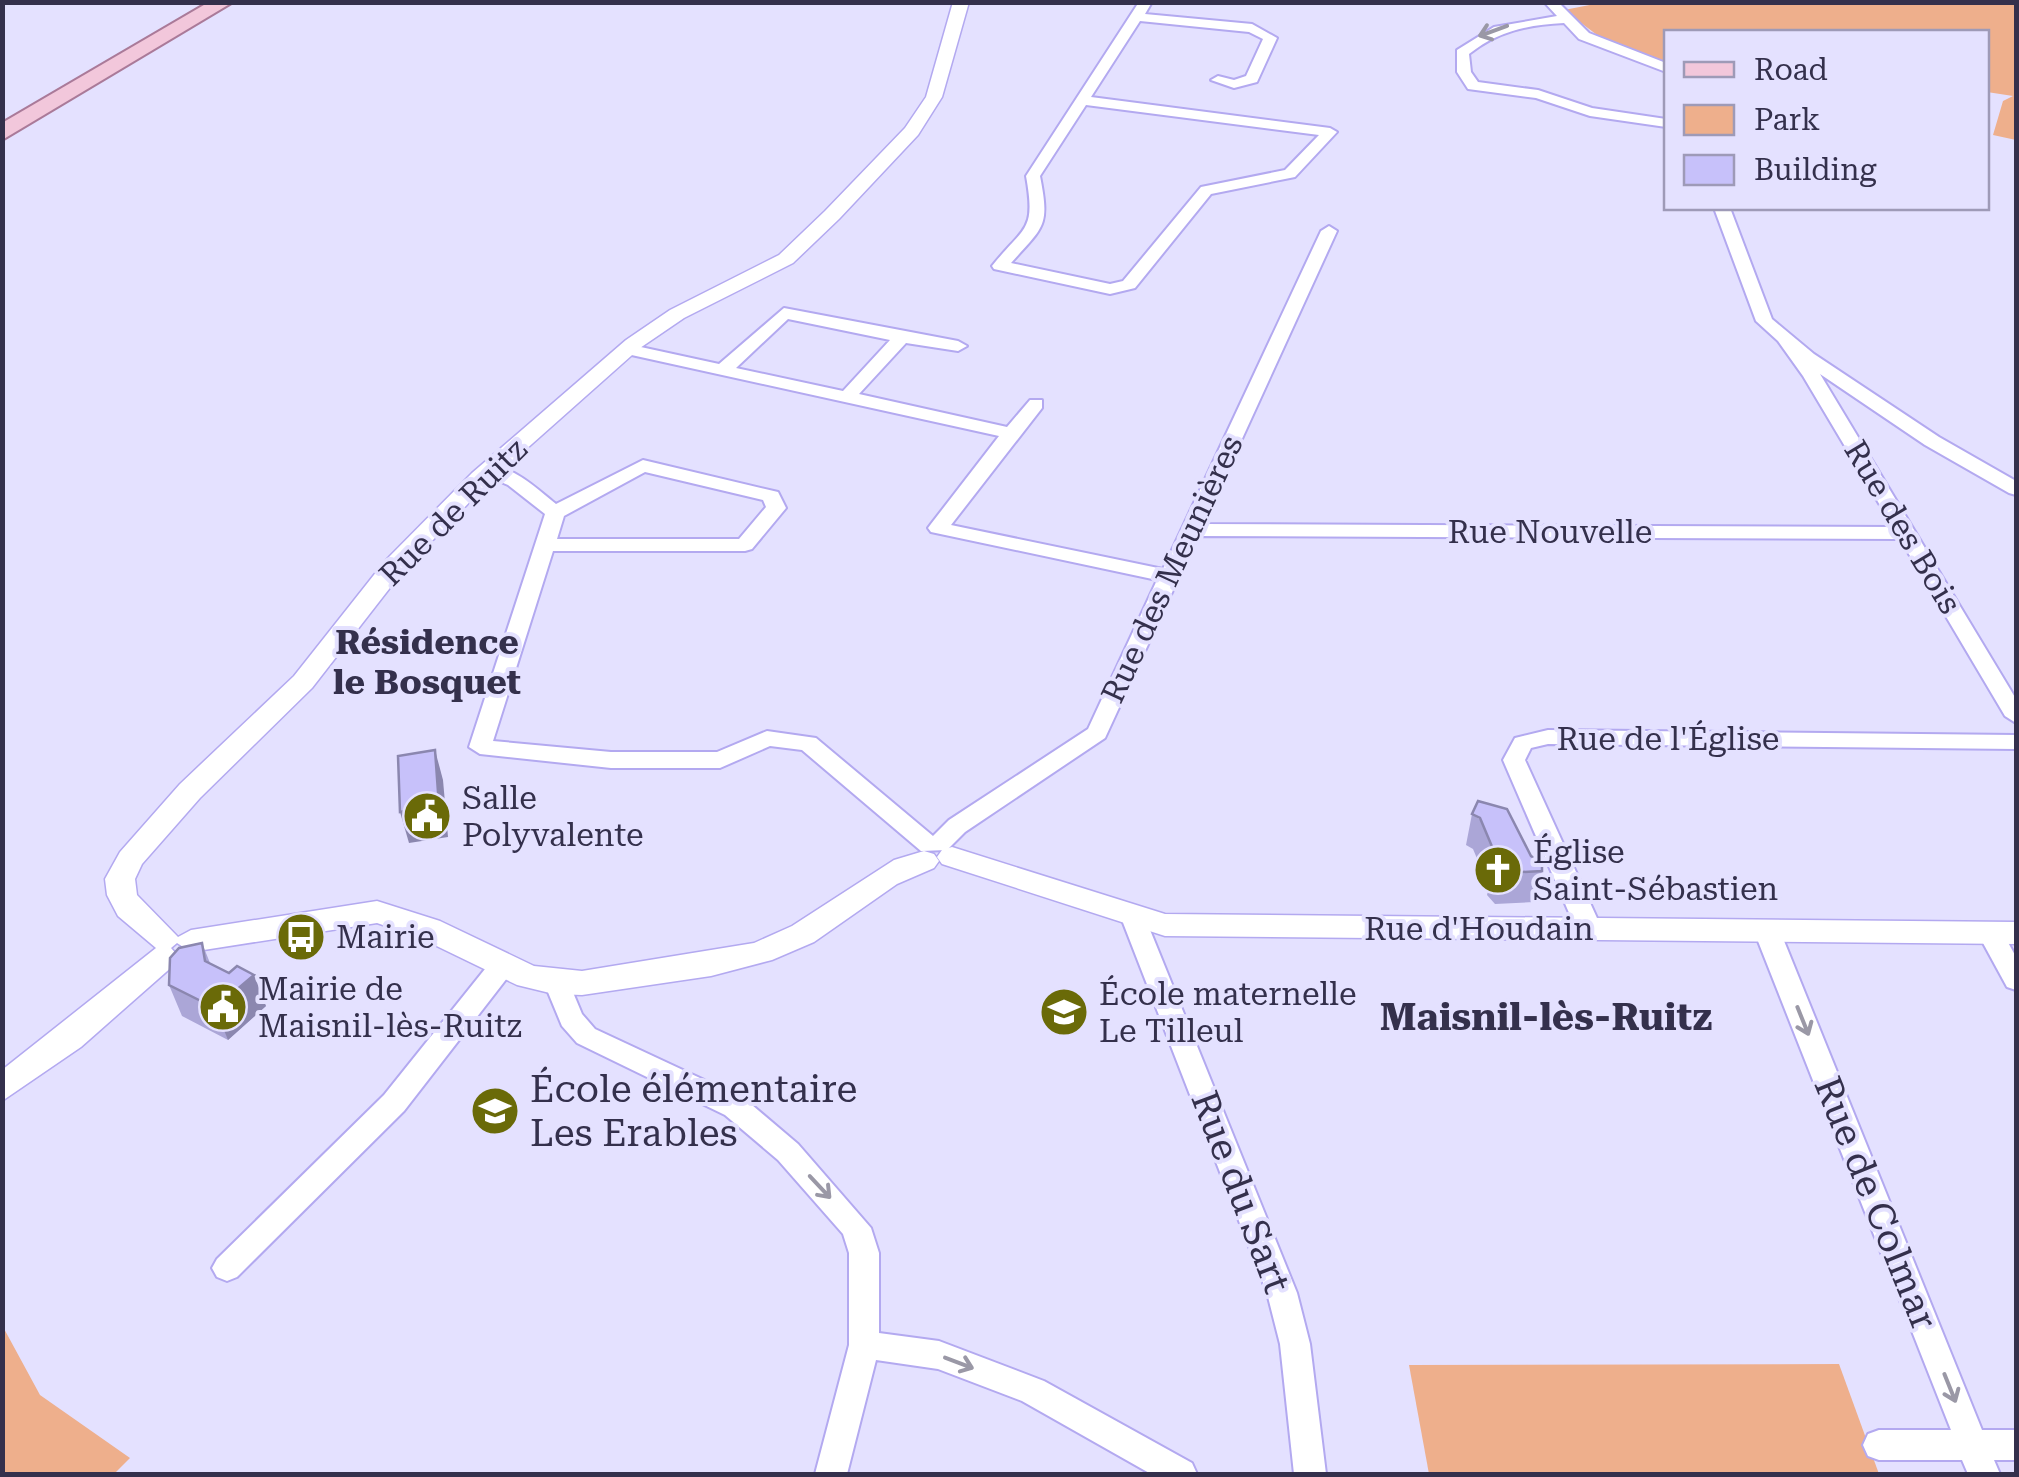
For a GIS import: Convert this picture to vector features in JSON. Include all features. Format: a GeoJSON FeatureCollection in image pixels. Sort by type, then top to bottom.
{"type":"FeatureCollection","features":[{"type":"Feature","properties":{"kind":"main road"},"geometry":{"type":"LineString","coordinates":[[2,134],[224,2]]}},
{"type":"Feature","properties":{"kind":"street","name":"Rue de Ruitz"},"geometry":{"type":"LineString","coordinates":[[173,946],[129,908],[122,895],[120,879],[130,859],[190,791],[303,682],[394,566],[489,470],[627,349],[677,314],[763,273],[800,248],[912,131],[934,97],[961,2]]}},
{"type":"Feature","properties":{"kind":"street"},"geometry":{"type":"LineString","coordinates":[[1086,101],[1330,132],[1290,174],[1206,190],[1129,285],[1110,289],[1000,266],[1034,228],[1040,214],[1034,176],[1086,101],[1146,2]]}},
{"type":"Feature","properties":{"kind":"street"},"geometry":{"type":"LineString","coordinates":[[1550,2],[1584,36],[1664,67]]}},
{"type":"Feature","properties":{"kind":"street"},"geometry":{"type":"LineString","coordinates":[[1138,17],[1252,28],[1270,38],[1252,79],[1244,84],[1218,80],[1198,113]]}},
{"type":"Feature","properties":{"kind":"street"},"geometry":{"type":"LineString","coordinates":[[1566,19],[1494,28],[1476,37],[1462,52],[1464,72],[1473,86],[1538,94],[1590,112],[1664,123]]}},
{"type":"Feature","properties":{"kind":"street"},"geometry":{"type":"LineString","coordinates":[[1723,210],[1754,304],[1764,321],[1786,342],[1932,440],[2016,490]]}},
{"type":"Feature","properties":{"kind":"street","name":"Rue des Meunières"},"geometry":{"type":"LineString","coordinates":[[936,852],[957,826],[1097,733],[1329,231]]}},
{"type":"Feature","properties":{"kind":"street"},"geometry":{"type":"LineString","coordinates":[[723,370],[784,313],[958,346]]}},
{"type":"Feature","properties":{"kind":"street"},"geometry":{"type":"LineString","coordinates":[[847,397],[902,336]]}},
{"type":"Feature","properties":{"kind":"street","name":"Rue des Bois"},"geometry":{"type":"LineString","coordinates":[[1786,342],[1811,374],[2016,716]]}},
{"type":"Feature","properties":{"kind":"street"},"geometry":{"type":"LineString","coordinates":[[627,349],[1012,434]]}},
{"type":"Feature","properties":{"kind":"street"},"geometry":{"type":"LineString","coordinates":[[1036,404],[938,528],[1170,577]]}},
{"type":"Feature","properties":{"kind":"street"},"geometry":{"type":"LineString","coordinates":[[2,1088],[70,1038],[173,946],[377,912],[402,917],[502,966],[558,985],[761,952],[791,941],[875,883],[936,852],[808,743],[768,738],[720,760],[611,760],[480,747],[544,545],[555,512],[643,466],[772,496],[776,508],[745,545],[544,545]]}},
{"type":"Feature","properties":{"kind":"street"},"geometry":{"type":"LineString","coordinates":[[489,470],[515,481],[555,512]]}},
{"type":"Feature","properties":{"kind":"street","name":"Rue Nouvelle"},"geometry":{"type":"LineString","coordinates":[[1193,530],[1907,534]]}},
{"type":"Feature","properties":{"kind":"street","name":"Rue de l'Église"},"geometry":{"type":"LineString","coordinates":[[1589,929],[1514,760],[1523,743],[1548,737],[2016,742]]}},
{"type":"Feature","properties":{"kind":"street","name":"Rue d'Houdain"},"geometry":{"type":"LineString","coordinates":[[936,852],[1008,871],[1134,920],[1183,926],[2003,932]]}},
{"type":"Feature","properties":{"kind":"street","name":"Rue du Sart"},"geometry":{"type":"LineString","coordinates":[[1134,920],[1282,1293],[1295,1344],[1310,1474]]}},
{"type":"Feature","properties":{"kind":"street","name":"Rue de Colmar"},"geometry":{"type":"LineString","coordinates":[[1767,931],[1978,1460]]}},
{"type":"Feature","properties":{"kind":"street"},"geometry":{"type":"LineString","coordinates":[[2003,932],[2016,980]]}},
{"type":"Feature","properties":{"kind":"street"},"geometry":{"type":"LineString","coordinates":[[227,1268],[394,1102],[502,966]]}},
{"type":"Feature","properties":{"kind":"street"},"geometry":{"type":"LineString","coordinates":[[558,985],[571,1019],[586,1036],[736,1107],[788,1152],[856,1228],[864,1253],[864,1346],[831,1474]]}},
{"type":"Feature","properties":{"kind":"street"},"geometry":{"type":"LineString","coordinates":[[864,1346],[939,1355],[1033,1391],[1182,1474]]}},
{"type":"Feature","properties":{"kind":"street"},"geometry":{"type":"LineString","coordinates":[[1879,1445],[1978,1460],[2016,1445]]}},
{"type":"Feature","properties":{"kind":"green space"},"geometry":{"type":"Polygon","coordinates":[[[1605,2],[2016,3],[2016,140],[1993,135],[2003,101],[2013,96],[1989,92],[1989,30],[1664,30],[1664,63],[1609,44],[1564,10],[1605,2]]]}},
{"type":"Feature","properties":{"kind":"green space"},"geometry":{"type":"Polygon","coordinates":[[[2,1325],[40,1395],[130,1458],[114,1474],[3,1474],[2,1325]]]}},
{"type":"Feature","properties":{"kind":"green space"},"geometry":{"type":"Polygon","coordinates":[[[1839,1364],[1879,1474],[1429,1474],[1409,1365],[1839,1364]]]}},
{"type":"Feature","properties":{"kind":"building"},"geometry":{"type":"Polygon","coordinates":[[[435,750],[439,806],[400,812],[398,756],[435,750]]]}},
{"type":"Feature","properties":{"kind":"building"},"geometry":{"type":"Polygon","coordinates":[[[1478,801],[1507,809],[1531,856],[1542,862],[1542,871],[1502,873],[1494,864],[1496,856],[1480,818],[1472,814],[1478,801]]]}},
{"type":"Feature","properties":{"kind":"building"},"geometry":{"type":"Polygon","coordinates":[[[202,943],[205,961],[229,973],[237,966],[254,975],[215,1008],[169,985],[170,958],[179,948],[202,943]]]}},
{"type":"Feature","properties":{"kind":"place","name":"Salle Polyvalente"},"geometry":{"type":"Point","coordinates":[427,816]}},
{"type":"Feature","properties":{"kind":"place","name":"Église Saint-Sébastien"},"geometry":{"type":"Point","coordinates":[1498,870]}},
{"type":"Feature","properties":{"kind":"place","name":"Mairie"},"geometry":{"type":"Point","coordinates":[301,937]}},
{"type":"Feature","properties":{"kind":"place","name":"Mairie de Maisnil-lès-Ruitz"},"geometry":{"type":"Point","coordinates":[223,1007]}},
{"type":"Feature","properties":{"kind":"place","name":"École maternelle Le Tilleul"},"geometry":{"type":"Point","coordinates":[1064,1012]}},
{"type":"Feature","properties":{"kind":"place","name":"École élémentaire Les Erables"},"geometry":{"type":"Point","coordinates":[495,1111]}},
{"type":"Feature","properties":{"kind":"district","name":"Résidence le Bosquet"},"geometry":{"type":"Point","coordinates":[427,662]}},
{"type":"Feature","properties":{"kind":"district","name":"Maisnil-lès-Ruitz"},"geometry":{"type":"Point","coordinates":[1546,1017]}}]}
